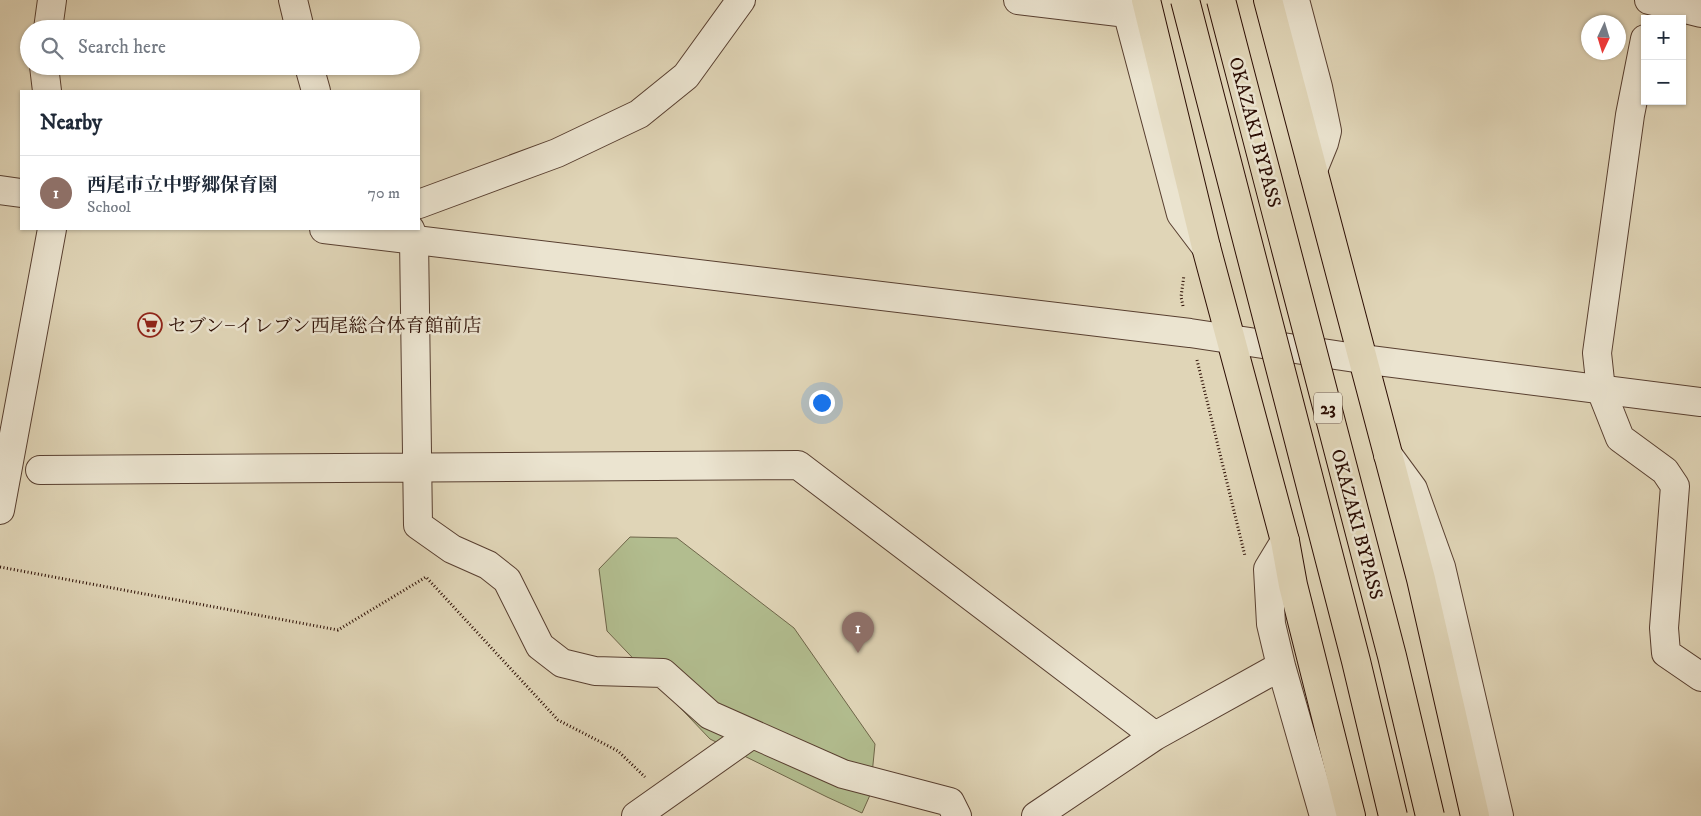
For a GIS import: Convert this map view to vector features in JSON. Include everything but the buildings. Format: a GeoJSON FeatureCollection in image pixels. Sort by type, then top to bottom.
{"type":"FeatureCollection","features":[{"type":"Feature","properties":{"kind":"highway","name":"OKAZAKI BYPASS"},"geometry":{"type":"LineString","coordinates":[[1185,0],[1356,661],[1393,816]]}},
{"type":"Feature","properties":{"kind":"highway","name":"OKAZAKI BYPASS"},"geometry":{"type":"LineString","coordinates":[[1221,0],[1392,656],[1430,816]]}},
{"type":"Feature","properties":{"kind":"highway"},"geometry":{"type":"LineString","coordinates":[[1268,0],[1421,579],[1475,816]]}},
{"type":"Feature","properties":{"kind":"highway"},"geometry":{"type":"LineString","coordinates":[[1133,4],[1187,168],[1206,247],[1285,541],[1293,585],[1350,816]]}},
{"type":"Feature","properties":{"kind":"street"},"geometry":{"type":"LineString","coordinates":[[49,20],[52,0]]}},
{"type":"Feature","properties":{"kind":"street"},"geometry":{"type":"LineString","coordinates":[[293,0],[298,20]]}},
{"type":"Feature","properties":{"kind":"street"},"geometry":{"type":"LineString","coordinates":[[420,204],[557,153],[639,114],[686,76],[741,0]]}},
{"type":"Feature","properties":{"kind":"street"},"geometry":{"type":"LineString","coordinates":[[1018,0],[1133,4],[1181,214],[1206,247]]}},
{"type":"Feature","properties":{"kind":"street"},"geometry":{"type":"LineString","coordinates":[[1295,0],[1318,87],[1327,131],[1313,170]]}},
{"type":"Feature","properties":{"kind":"street"},"geometry":{"type":"LineString","coordinates":[[1650,7],[1701,13]]}},
{"type":"Feature","properties":{"kind":"street"},"geometry":{"type":"LineString","coordinates":[[1641,59],[1630,115],[1597,353],[1601,390],[1620,438],[1665,471],[1675,486],[1664,628],[1666,653],[1701,678]]}},
{"type":"Feature","properties":{"kind":"street"},"geometry":{"type":"LineString","coordinates":[[45,75],[47,90]]}},
{"type":"Feature","properties":{"kind":"street"},"geometry":{"type":"LineString","coordinates":[[312,75],[316,90]]}},
{"type":"Feature","properties":{"kind":"street"},"geometry":{"type":"LineString","coordinates":[[0,190],[20,193]]}},
{"type":"Feature","properties":{"kind":"street"},"geometry":{"type":"LineString","coordinates":[[0,510],[52,230]]}},
{"type":"Feature","properties":{"kind":"street"},"geometry":{"type":"LineString","coordinates":[[342,230],[412,234],[1190,333],[1362,359],[1701,402]]}},
{"type":"Feature","properties":{"kind":"street"},"geometry":{"type":"LineString","coordinates":[[412,234],[418,525],[452,548],[488,565],[507,580],[540,646],[562,663],[595,671],[662,673],[710,715],[843,774],[950,802],[957,816]]}},
{"type":"Feature","properties":{"kind":"street"},"geometry":{"type":"LineString","coordinates":[[1387,454],[1412,488],[1441,567],[1499,816]]}},
{"type":"Feature","properties":{"kind":"street"},"geometry":{"type":"LineString","coordinates":[[40,470],[798,465],[1155,736]]}},
{"type":"Feature","properties":{"kind":"street"},"geometry":{"type":"LineString","coordinates":[[1285,541],[1268,569],[1272,624],[1281,666],[1324,816]]}},
{"type":"Feature","properties":{"kind":"street"},"geometry":{"type":"LineString","coordinates":[[1036,816],[1155,736],[1281,666]]}},
{"type":"Feature","properties":{"kind":"street"},"geometry":{"type":"LineString","coordinates":[[636,816],[752,734]]}},
{"type":"Feature","properties":{"kind":"path"},"geometry":{"type":"LineString","coordinates":[[1184,274],[1181,297],[1246,559]]}},
{"type":"Feature","properties":{"kind":"path"},"geometry":{"type":"LineString","coordinates":[[0,567],[338,630],[426,577],[558,720],[618,751],[665,796]]}},
{"type":"Feature","properties":{"kind":"green space"},"geometry":{"type":"Polygon","coordinates":[[[630,537],[677,538],[794,628],[875,744],[870,795],[862,813],[710,739],[607,631],[599,569],[630,537]]]}},
{"type":"Feature","properties":{"kind":"place","name":"セブン−イレブン西尾総合体育館前店"},"geometry":{"type":"Point","coordinates":[150,325]}},
{"type":"Feature","properties":{"kind":"place","name":"西尾市立中野郷保育園"},"geometry":{"type":"Point","coordinates":[858,653]}}]}
